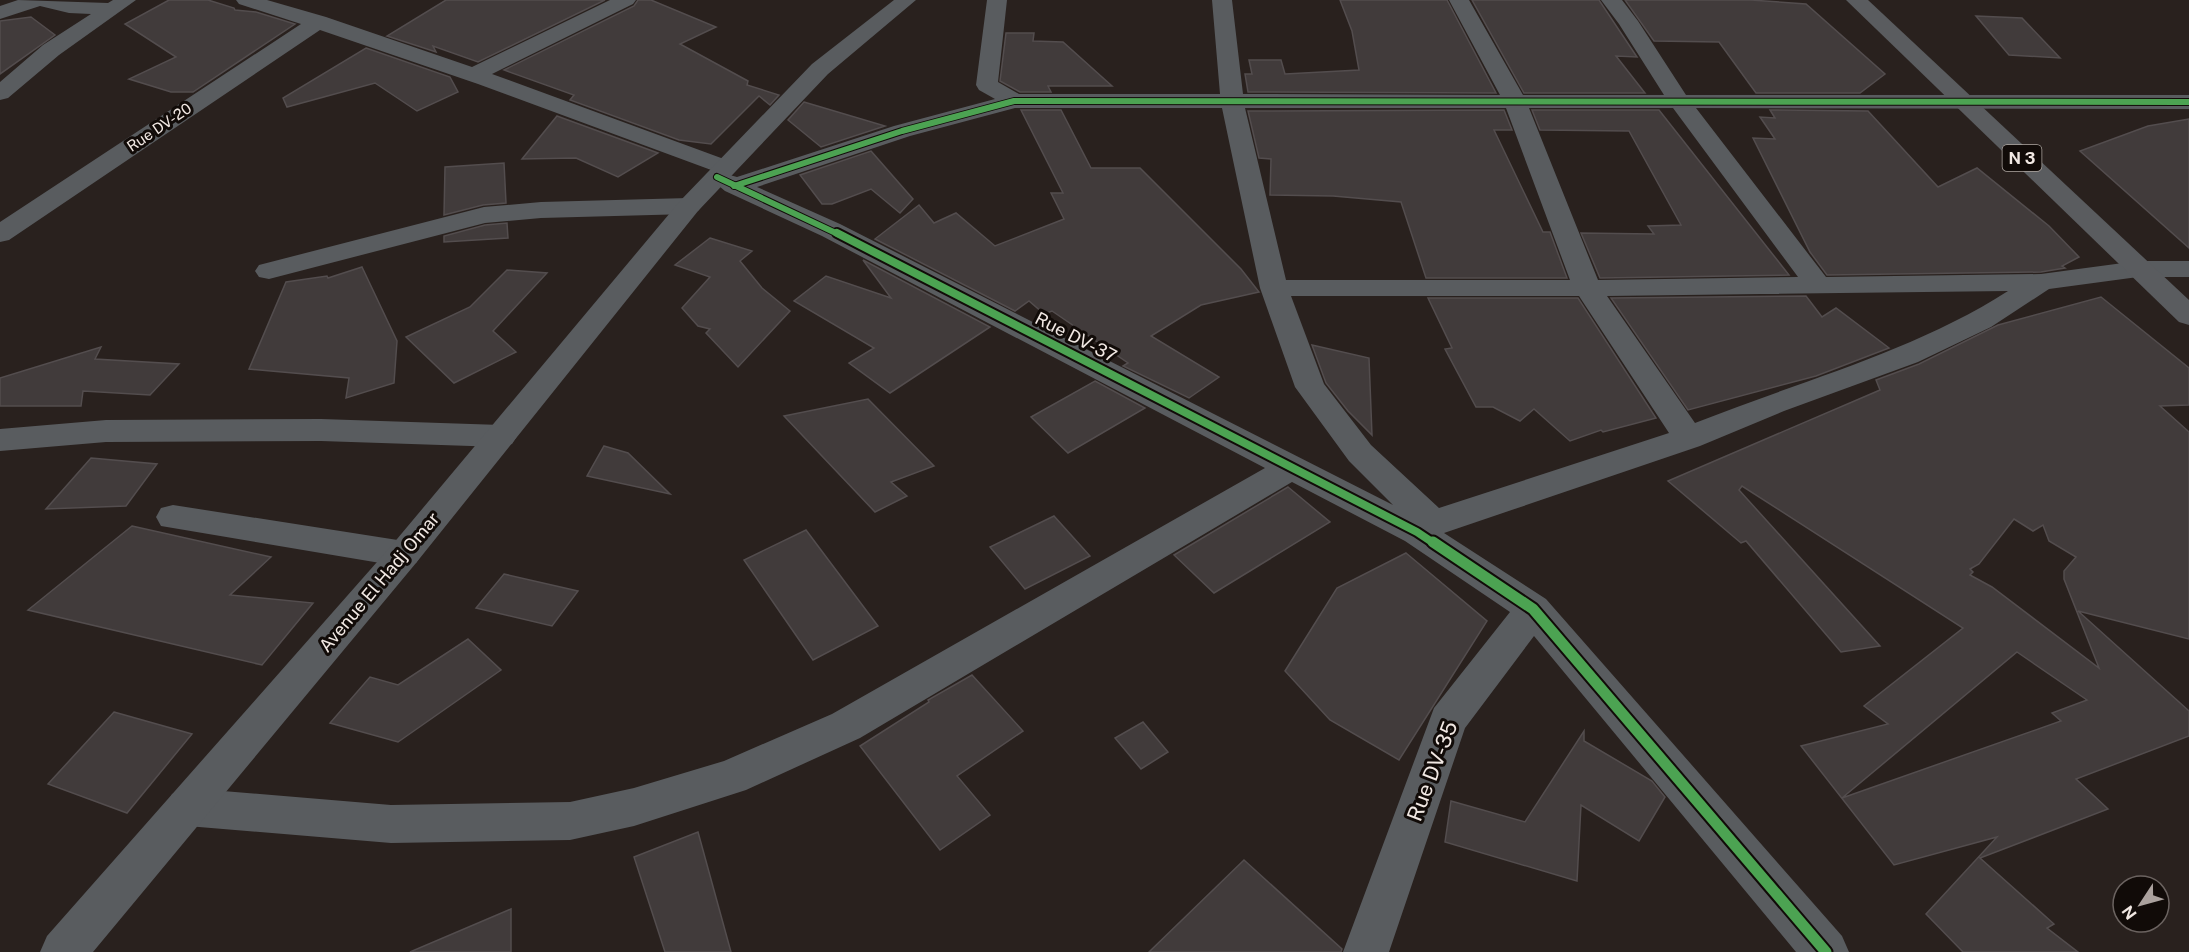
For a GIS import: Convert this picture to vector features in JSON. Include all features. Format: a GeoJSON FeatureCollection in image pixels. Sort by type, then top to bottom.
{"type":"FeatureCollection","features":[{"type":"Feature","properties":{"kind":"main road","name":"N 3"},"geometry":{"type":"LineString","coordinates":[[1856,0],[2189,316]]}},
{"type":"Feature","properties":{"kind":"street"},"geometry":{"type":"LineString","coordinates":[[0,12],[39,0],[69,8],[120,4]]}},
{"type":"Feature","properties":{"kind":"street","name":"Rue DV-37"},"geometry":{"type":"LineString","coordinates":[[246,0],[319,21],[473,75],[725,177],[1292,467],[1425,527]]}},
{"type":"Feature","properties":{"kind":"street"},"geometry":{"type":"LineString","coordinates":[[473,75],[626,0]]}},
{"type":"Feature","properties":{"kind":"street","name":"Avenue El Hadj Omar"},"geometry":{"type":"LineString","coordinates":[[63,952],[404,554],[688,206],[725,177],[820,69],[906,0]]}},
{"type":"Feature","properties":{"kind":"street"},"geometry":{"type":"LineString","coordinates":[[997,0],[987,85],[1014,101]]}},
{"type":"Feature","properties":{"kind":"street"},"geometry":{"type":"LineString","coordinates":[[1222,0],[1232,101],[1274,288],[1310,387],[1360,453],[1425,527],[1533,609],[1826,952]]}},
{"type":"Feature","properties":{"kind":"street"},"geometry":{"type":"LineString","coordinates":[[1460,0],[1515,101],[1587,288],[1689,438]]}},
{"type":"Feature","properties":{"kind":"street"},"geometry":{"type":"LineString","coordinates":[[1611,0],[1628,21],[1679,101],[1818,285]]}},
{"type":"Feature","properties":{"kind":"street"},"geometry":{"type":"LineString","coordinates":[[0,93],[51,50],[120,4]]}},
{"type":"Feature","properties":{"kind":"street","name":"Rue DV-20"},"geometry":{"type":"LineString","coordinates":[[0,234],[319,21]]}},
{"type":"Feature","properties":{"kind":"street"},"geometry":{"type":"LineString","coordinates":[[725,177],[1014,101],[2189,102]]}},
{"type":"Feature","properties":{"kind":"street"},"geometry":{"type":"LineString","coordinates":[[269,271],[484,215],[541,210],[688,206]]}},
{"type":"Feature","properties":{"kind":"street"},"geometry":{"type":"LineString","coordinates":[[1274,288],[1587,288],[2041,282],[2138,269],[2189,269]]}},
{"type":"Feature","properties":{"kind":"street"},"geometry":{"type":"LineString","coordinates":[[1425,527],[1689,438],[1773,404],[1908,355],[1981,321],[2041,282]]}},
{"type":"Feature","properties":{"kind":"street"},"geometry":{"type":"LineString","coordinates":[[0,440],[106,431],[321,430],[501,436]]}},
{"type":"Feature","properties":{"kind":"street"},"geometry":{"type":"LineString","coordinates":[[187,807],[391,824],[570,821],[645,804],[731,777],[846,726],[1292,467]]}},
{"type":"Feature","properties":{"kind":"street"},"geometry":{"type":"LineString","coordinates":[[173,517],[404,554]]}},
{"type":"Feature","properties":{"kind":"street","name":"Rue DV-35"},"geometry":{"type":"LineString","coordinates":[[1366,952],[1449,720],[1533,609]]}},
{"type":"Feature","properties":{"kind":"building"},"geometry":{"type":"Polygon","coordinates":[[[169,0],[208,0],[235,10],[256,12],[295,24],[193,92],[171,92],[129,79],[176,57],[125,24],[169,0]]]}},
{"type":"Feature","properties":{"kind":"building"},"geometry":{"type":"Polygon","coordinates":[[[446,0],[605,0],[478,62],[433,46],[436,52],[387,36],[446,0]]]}},
{"type":"Feature","properties":{"kind":"building"},"geometry":{"type":"Polygon","coordinates":[[[638,0],[651,0],[716,27],[680,44],[748,81],[747,85],[779,95],[770,105],[759,96],[711,144],[679,140],[570,100],[574,95],[504,70],[634,6],[638,0]]]}},
{"type":"Feature","properties":{"kind":"building"},"geometry":{"type":"Polygon","coordinates":[[[1340,0],[1447,0],[1496,93],[1248,92],[1245,74],[1252,74],[1249,60],[1281,60],[1285,74],[1359,70],[1352,31],[1340,0]]]}},
{"type":"Feature","properties":{"kind":"building"},"geometry":{"type":"Polygon","coordinates":[[[1472,0],[1599,0],[1637,57],[1616,56],[1645,93],[1524,93],[1472,0]]]}},
{"type":"Feature","properties":{"kind":"building"},"geometry":{"type":"Polygon","coordinates":[[[1625,0],[1751,0],[1806,4],[1885,74],[1860,93],[1756,93],[1719,42],[1654,41],[1625,0]]]}},
{"type":"Feature","properties":{"kind":"building"},"geometry":{"type":"Polygon","coordinates":[[[1976,16],[2022,18],[2060,58],[2009,55],[1976,16]]]}},
{"type":"Feature","properties":{"kind":"building"},"geometry":{"type":"Polygon","coordinates":[[[31,17],[55,35],[0,74],[0,21],[31,17]]]}},
{"type":"Feature","properties":{"kind":"building"},"geometry":{"type":"Polygon","coordinates":[[[1006,33],[1034,33],[1033,41],[1063,42],[1112,86],[1048,86],[1051,92],[1020,92],[1000,81],[1006,33]]]}},
{"type":"Feature","properties":{"kind":"building"},"geometry":{"type":"Polygon","coordinates":[[[366,48],[450,77],[458,92],[417,111],[375,83],[287,107],[283,98],[366,48]]]}},
{"type":"Feature","properties":{"kind":"building"},"geometry":{"type":"Polygon","coordinates":[[[804,102],[885,126],[821,147],[788,120],[804,102]]]}},
{"type":"Feature","properties":{"kind":"building"},"geometry":{"type":"Polygon","coordinates":[[[1021,110],[1061,110],[1091,168],[1140,168],[1241,269],[1259,292],[1201,305],[1151,336],[1219,377],[1189,398],[1123,366],[1128,363],[1052,311],[1044,314],[1029,301],[1015,311],[875,239],[919,205],[934,223],[956,213],[995,246],[1064,219],[1051,193],[1063,193],[1021,110]]]}},
{"type":"Feature","properties":{"kind":"building"},"geometry":{"type":"Polygon","coordinates":[[[1504,110],[1512,130],[1494,130],[1543,232],[1550,232],[1567,278],[1426,278],[1401,202],[1333,196],[1270,195],[1271,159],[1259,158],[1248,111],[1504,110]]]}},
{"type":"Feature","properties":{"kind":"building"},"geometry":{"type":"Polygon","coordinates":[[[1532,110],[1659,110],[1789,275],[1600,278],[1581,233],[1654,234],[1648,226],[1681,225],[1629,131],[1540,130],[1532,110]]]}},
{"type":"Feature","properties":{"kind":"building"},"geometry":{"type":"Polygon","coordinates":[[[1770,110],[1868,111],[1938,187],[1977,168],[2049,226],[2079,257],[2062,266],[2065,268],[2041,272],[1827,275],[1810,252],[1753,138],[1775,139],[1760,117],[1775,118],[1770,110]]]}},
{"type":"Feature","properties":{"kind":"building"},"geometry":{"type":"Polygon","coordinates":[[[557,116],[658,153],[618,177],[576,158],[522,159],[557,116]]]}},
{"type":"Feature","properties":{"kind":"building"},"geometry":{"type":"Polygon","coordinates":[[[2189,119],[2189,248],[2080,151],[2148,126],[2189,119]]]}},
{"type":"Feature","properties":{"kind":"building"},"geometry":{"type":"Polygon","coordinates":[[[871,151],[913,199],[900,213],[871,189],[832,204],[822,204],[800,175],[871,151]]]}},
{"type":"Feature","properties":{"kind":"building"},"geometry":{"type":"Polygon","coordinates":[[[504,163],[506,203],[483,205],[444,215],[445,167],[504,163]]]}},
{"type":"Feature","properties":{"kind":"building"},"geometry":{"type":"Polygon","coordinates":[[[507,223],[508,238],[444,242],[444,236],[485,225],[507,223]]]}},
{"type":"Feature","properties":{"kind":"building"},"geometry":{"type":"Polygon","coordinates":[[[710,238],[752,251],[740,261],[762,288],[790,311],[738,367],[706,333],[710,329],[698,326],[682,308],[710,277],[675,265],[710,238]]]}},
{"type":"Feature","properties":{"kind":"building"},"geometry":{"type":"Polygon","coordinates":[[[863,260],[990,327],[890,393],[849,363],[874,348],[794,301],[826,276],[891,298],[863,260]]]}},
{"type":"Feature","properties":{"kind":"building"},"geometry":{"type":"Polygon","coordinates":[[[362,267],[397,341],[394,383],[346,398],[349,378],[249,369],[286,282],[327,276],[328,278],[362,267]]]}},
{"type":"Feature","properties":{"kind":"building"},"geometry":{"type":"Polygon","coordinates":[[[507,270],[547,273],[493,331],[516,352],[454,383],[406,337],[470,307],[507,270]]]}},
{"type":"Feature","properties":{"kind":"building"},"geometry":{"type":"Polygon","coordinates":[[[1806,296],[1822,317],[1836,308],[1889,348],[1816,376],[1688,410],[1611,298],[1806,296]]]}},
{"type":"Feature","properties":{"kind":"building"},"geometry":{"type":"Polygon","coordinates":[[[2101,297],[2189,368],[2189,405],[2160,406],[2189,432],[2189,639],[2078,611],[2189,711],[2189,736],[2076,779],[2108,809],[1980,858],[2054,924],[2047,928],[2078,952],[1963,952],[1926,914],[1997,837],[1894,865],[1801,746],[1888,724],[1864,706],[1963,628],[1742,486],[1739,490],[1880,646],[1841,652],[1746,541],[1741,543],[1668,481],[1880,390],[1876,380],[1919,364],[1998,325],[2101,297]],[[2014,519],[1979,564],[1970,569],[1973,572],[1970,575],[1992,587],[2099,668],[2064,579],[2064,571],[2076,557],[2049,541],[2043,525],[2033,531],[2014,519]],[[2017,652],[1842,798],[2061,721],[2052,713],[2087,700],[2017,652]]]}},
{"type":"Feature","properties":{"kind":"building"},"geometry":{"type":"Polygon","coordinates":[[[1428,298],[1578,298],[1656,418],[1603,432],[1601,430],[1570,441],[1534,409],[1520,421],[1493,407],[1476,407],[1445,349],[1452,348],[1428,298]]]}},
{"type":"Feature","properties":{"kind":"building"},"geometry":{"type":"Polygon","coordinates":[[[1312,345],[1369,358],[1372,435],[1348,411],[1326,383],[1312,345]]]}},
{"type":"Feature","properties":{"kind":"building"},"geometry":{"type":"Polygon","coordinates":[[[101,347],[95,359],[179,364],[150,395],[83,391],[81,406],[0,406],[0,378],[101,347]]]}},
{"type":"Feature","properties":{"kind":"building"},"geometry":{"type":"Polygon","coordinates":[[[1095,381],[1145,408],[1068,453],[1031,417],[1095,381]]]}},
{"type":"Feature","properties":{"kind":"building"},"geometry":{"type":"Polygon","coordinates":[[[868,399],[934,466],[891,482],[907,496],[875,512],[784,416],[868,399]]]}},
{"type":"Feature","properties":{"kind":"building"},"geometry":{"type":"Polygon","coordinates":[[[604,446],[628,453],[670,494],[587,476],[604,446]]]}},
{"type":"Feature","properties":{"kind":"building"},"geometry":{"type":"Polygon","coordinates":[[[91,458],[157,464],[126,506],[46,509],[91,458]]]}},
{"type":"Feature","properties":{"kind":"building"},"geometry":{"type":"Polygon","coordinates":[[[1288,487],[1330,522],[1214,593],[1174,555],[1288,487]]]}},
{"type":"Feature","properties":{"kind":"building"},"geometry":{"type":"Polygon","coordinates":[[[1054,516],[1090,556],[1025,589],[990,547],[1054,516]]]}},
{"type":"Feature","properties":{"kind":"building"},"geometry":{"type":"Polygon","coordinates":[[[132,526],[271,557],[230,595],[313,603],[262,665],[28,610],[132,526]]]}},
{"type":"Feature","properties":{"kind":"building"},"geometry":{"type":"Polygon","coordinates":[[[806,530],[878,626],[813,660],[744,560],[806,530]]]}},
{"type":"Feature","properties":{"kind":"building"},"geometry":{"type":"Polygon","coordinates":[[[1406,553],[1487,621],[1399,760],[1330,720],[1285,671],[1337,588],[1406,553]]]}},
{"type":"Feature","properties":{"kind":"building"},"geometry":{"type":"Polygon","coordinates":[[[504,574],[578,591],[552,626],[476,608],[504,574]]]}},
{"type":"Feature","properties":{"kind":"building"},"geometry":{"type":"Polygon","coordinates":[[[468,639],[501,670],[398,742],[330,723],[370,677],[398,685],[468,639]]]}},
{"type":"Feature","properties":{"kind":"building"},"geometry":{"type":"Polygon","coordinates":[[[972,675],[1023,731],[957,776],[990,815],[940,850],[860,746],[929,702],[928,700],[972,675]]]}},
{"type":"Feature","properties":{"kind":"building"},"geometry":{"type":"Polygon","coordinates":[[[114,712],[192,734],[127,813],[48,784],[114,712]]]}},
{"type":"Feature","properties":{"kind":"building"},"geometry":{"type":"Polygon","coordinates":[[[1143,722],[1168,752],[1141,769],[1115,738],[1143,722]]]}},
{"type":"Feature","properties":{"kind":"building"},"geometry":{"type":"Polygon","coordinates":[[[1584,731],[1584,741],[1652,781],[1665,797],[1639,841],[1581,805],[1577,881],[1445,842],[1451,801],[1525,822],[1584,731]]]}},
{"type":"Feature","properties":{"kind":"building"},"geometry":{"type":"Polygon","coordinates":[[[698,832],[731,952],[665,952],[634,857],[698,832]]]}},
{"type":"Feature","properties":{"kind":"building"},"geometry":{"type":"Polygon","coordinates":[[[1244,860],[1342,949],[1341,952],[1149,952],[1244,860]]]}},
{"type":"Feature","properties":{"kind":"building"},"geometry":{"type":"Polygon","coordinates":[[[511,909],[511,952],[410,952],[511,909]]]}},
{"type":"Feature","properties":{"kind":"cycle path"},"geometry":{"type":"LineString","coordinates":[[734,186],[902,131],[1014,101],[2189,102]]}},
{"type":"Feature","properties":{"kind":"cycle path"},"geometry":{"type":"LineString","coordinates":[[717,177],[831,230],[1417,532],[1533,609],[1826,952]]}}]}
